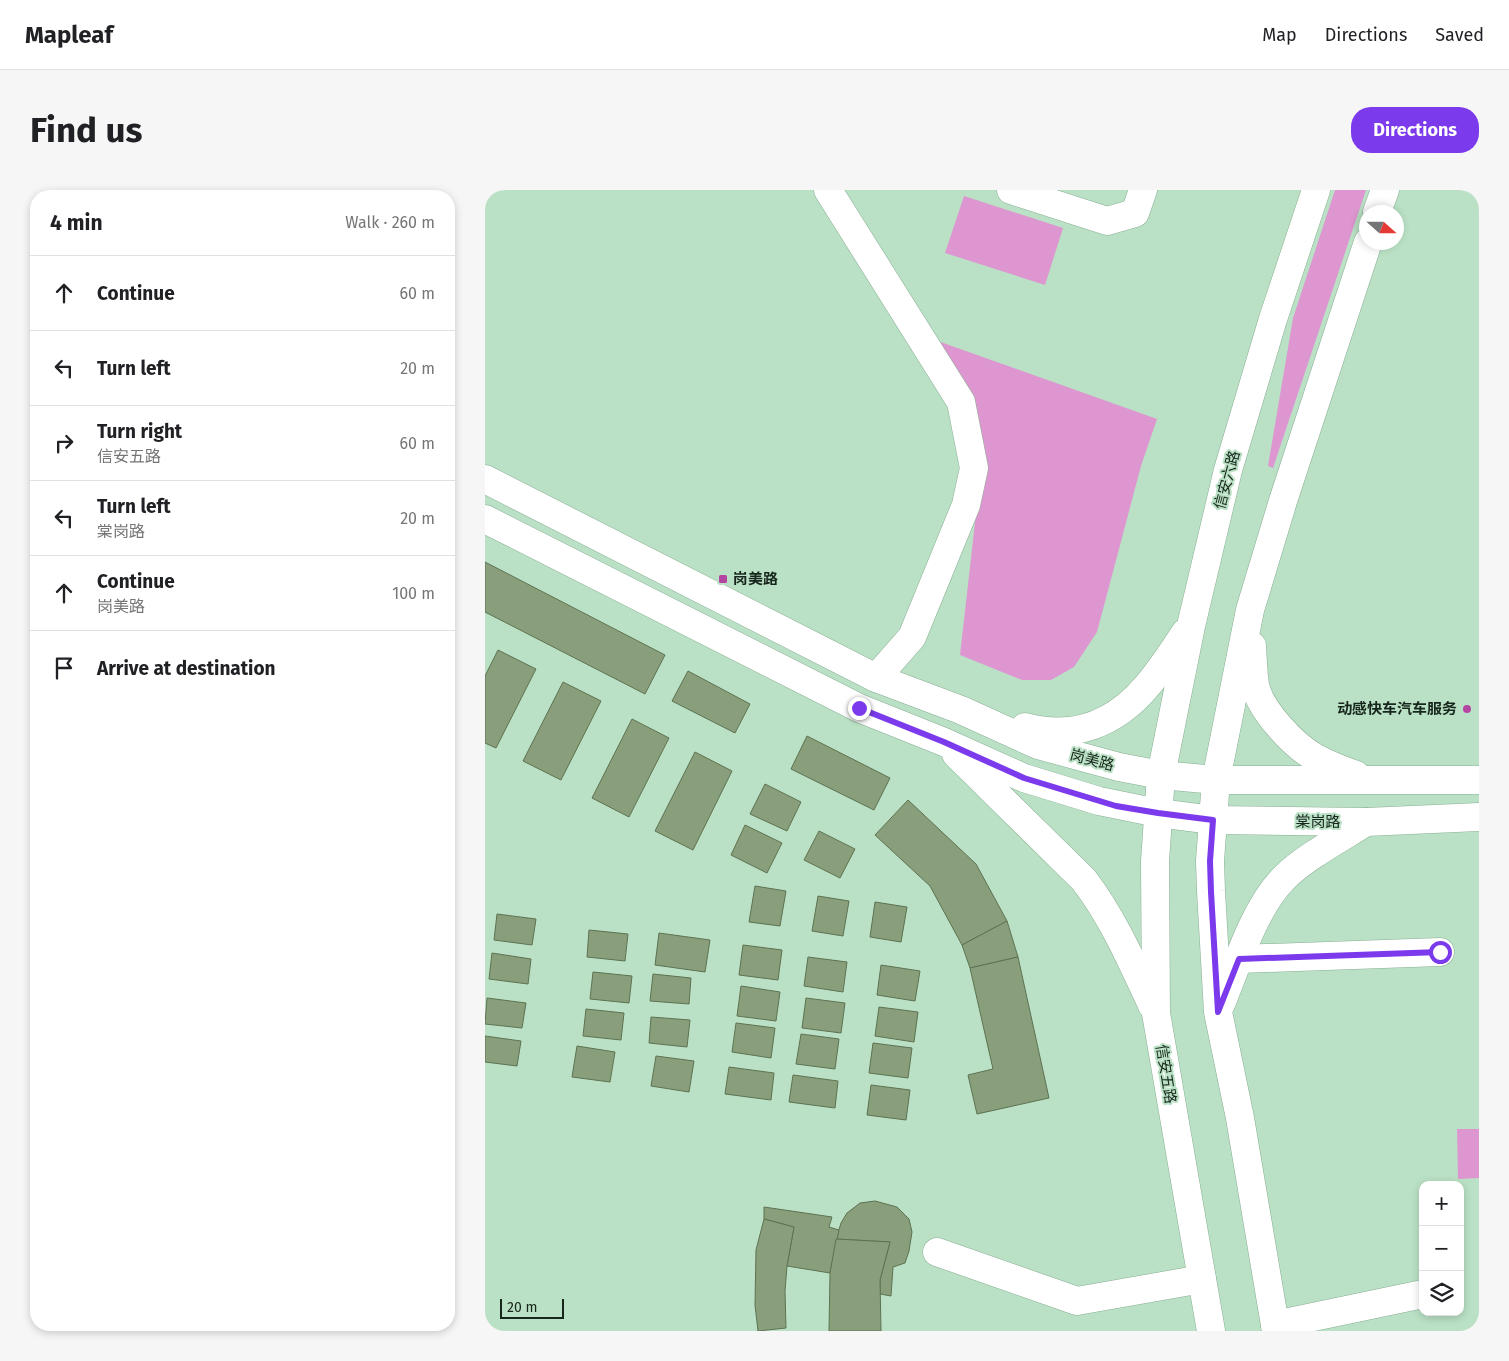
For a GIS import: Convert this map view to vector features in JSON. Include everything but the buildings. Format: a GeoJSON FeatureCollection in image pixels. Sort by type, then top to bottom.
{"type":"FeatureCollection","features":[{"type":"Feature","properties":{"kind":"main road"},"geometry":{"type":"LineString","coordinates":[[828,190],[961,402],[973,468],[966,505],[912,637],[875,678]]}},
{"type":"Feature","properties":{"kind":"main road"},"geometry":{"type":"LineString","coordinates":[[1011,190],[1107,221],[1135,213],[1143,190]]}},
{"type":"Feature","properties":{"kind":"main road"},"geometry":{"type":"LineString","coordinates":[[1380,205],[1385,190]]}},
{"type":"Feature","properties":{"kind":"main road","name":"信安六路"},"geometry":{"type":"LineString","coordinates":[[1158,813],[1161,775],[1191,626],[1228,470],[1310,192]]}},
{"type":"Feature","properties":{"kind":"main road"},"geometry":{"type":"LineString","coordinates":[[1365,250],[1286,492],[1250,610],[1217,780],[1210,868],[1218,1012],[1240,1118],[1276,1328],[1419,1295]]}},
{"type":"Feature","properties":{"kind":"main road","name":"岗美路"},"geometry":{"type":"LineString","coordinates":[[485,479],[875,678],[961,710],[1038,745],[1119,768],[1161,775]]}},
{"type":"Feature","properties":{"kind":"main road"},"geometry":{"type":"LineString","coordinates":[[485,519],[859,708],[944,742],[1024,778],[1108,804],[1158,813]]}},
{"type":"Feature","properties":{"kind":"main road"},"geometry":{"type":"LineString","coordinates":[[1250,610],[1255,686],[1265,708],[1297,745],[1315,758],[1371,780]]}},
{"type":"Feature","properties":{"kind":"main road"},"geometry":{"type":"LineString","coordinates":[[961,710],[1033,729],[1063,732],[1085,729],[1111,717],[1125,707],[1146,687],[1191,626]]}},
{"type":"Feature","properties":{"kind":"main road"},"geometry":{"type":"LineString","coordinates":[[944,742],[1089,886],[1125,948],[1156,1013]]}},
{"type":"Feature","properties":{"kind":"main road"},"geometry":{"type":"LineString","coordinates":[[1024,778],[1038,745]]}},
{"type":"Feature","properties":{"kind":"main road"},"geometry":{"type":"LineString","coordinates":[[1161,775],[1217,780],[1479,780]]}},
{"type":"Feature","properties":{"kind":"main road","name":"信安五路"},"geometry":{"type":"LineString","coordinates":[[1158,813],[1155,861],[1156,1013],[1211,1331]]}},
{"type":"Feature","properties":{"kind":"main road","name":"棠岗路"},"geometry":{"type":"LineString","coordinates":[[1158,813],[1213,820],[1366,822],[1479,817]]}},
{"type":"Feature","properties":{"kind":"main road"},"geometry":{"type":"LineString","coordinates":[[1218,1012],[1252,927],[1266,900],[1284,878],[1299,865],[1366,822]]}},
{"type":"Feature","properties":{"kind":"main road"},"geometry":{"type":"LineString","coordinates":[[1239,959],[1440,952]]}},
{"type":"Feature","properties":{"kind":"main road"},"geometry":{"type":"LineString","coordinates":[[937,1252],[1077,1301],[1202,1279]]}},
{"type":"Feature","properties":{"kind":"shaded area"},"geometry":{"type":"Polygon","coordinates":[[[1335,190],[1366,190],[1361,205],[1359,205],[1359,211],[1273,468],[1268,466],[1293,318],[1335,190]]]}},
{"type":"Feature","properties":{"kind":"shaded area"},"geometry":{"type":"Polygon","coordinates":[[[964,196],[1063,228],[1045,285],[945,253],[964,196]]]}},
{"type":"Feature","properties":{"kind":"shaded area"},"geometry":{"type":"Polygon","coordinates":[[[932,339],[1157,419],[1141,466],[1097,632],[1074,667],[1051,680],[1022,680],[960,655],[982,461],[974,397],[932,339]]]}},
{"type":"Feature","properties":{"kind":"shaded area"},"geometry":{"type":"Polygon","coordinates":[[[1457,1129],[1479,1129],[1479,1178],[1458,1179],[1457,1129]]]}},
{"type":"Feature","properties":{"kind":"place","name":"岗美路"},"geometry":{"type":"Point","coordinates":[723,579]}},
{"type":"Feature","properties":{"kind":"place","name":"动感快车汽车服务"},"geometry":{"type":"Point","coordinates":[1467,709]}},
{"type":"Feature","properties":{"kind":"route"},"geometry":{"type":"LineString","coordinates":[[859,708],[944,742],[1024,778],[1116,806],[1213,820],[1210,861],[1218,1012],[1239,959],[1440,952]]}}]}
